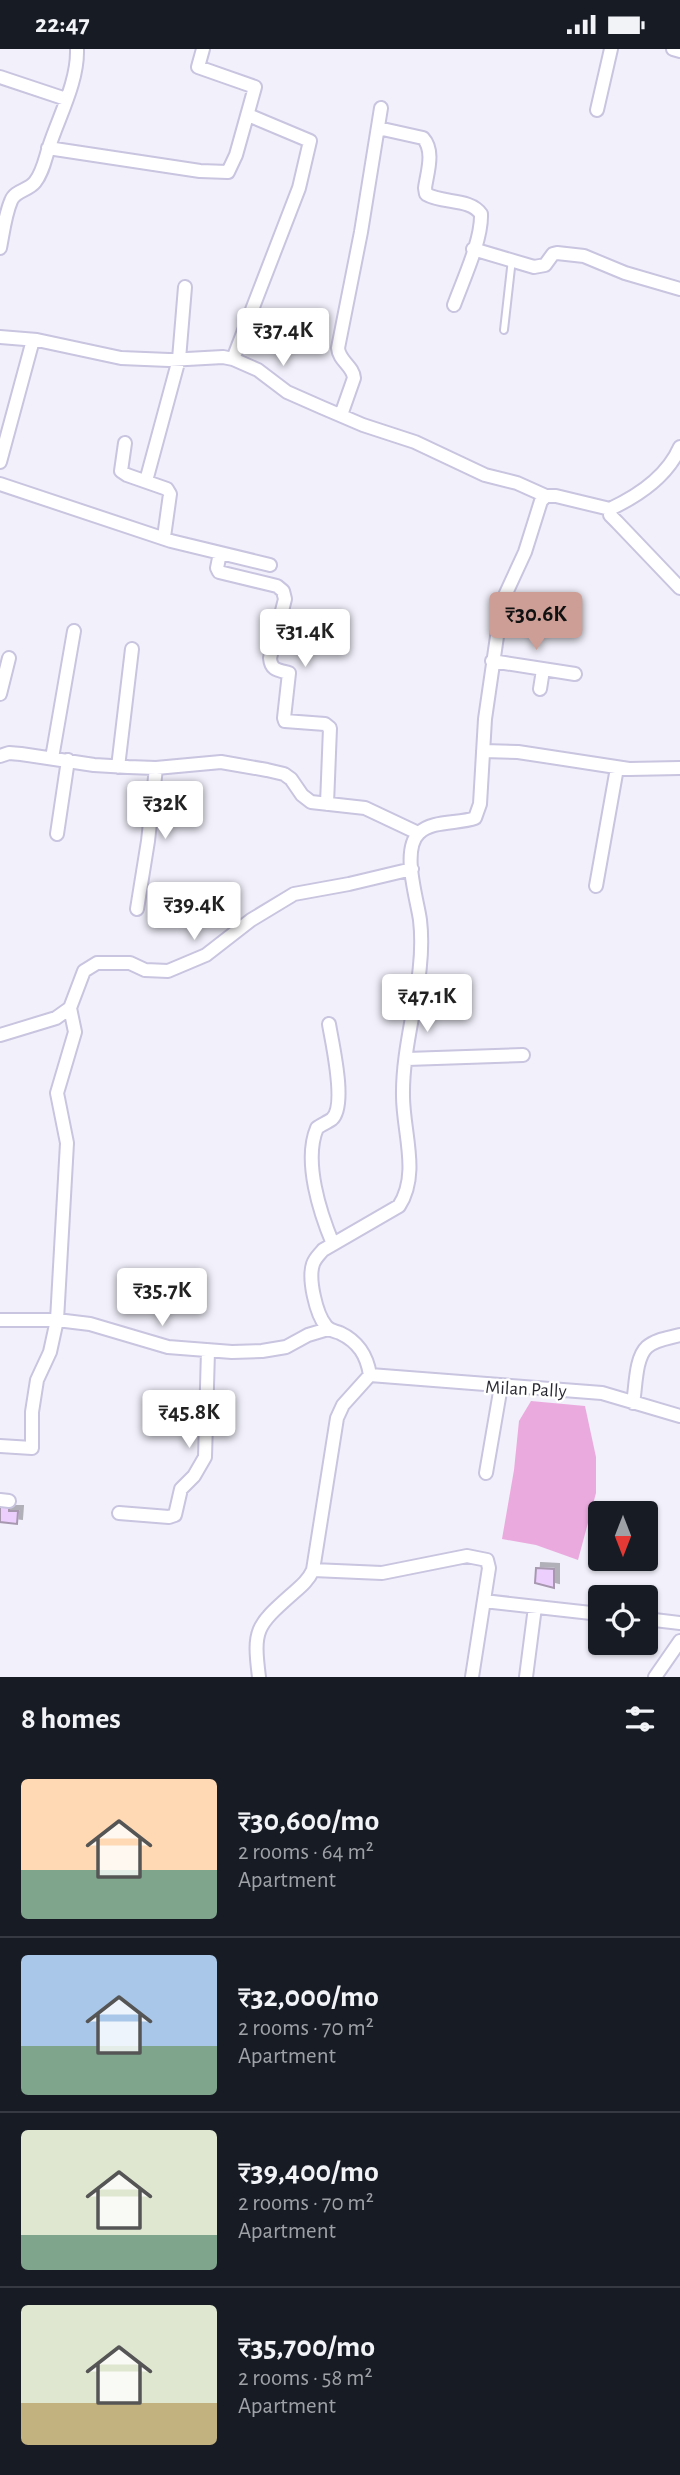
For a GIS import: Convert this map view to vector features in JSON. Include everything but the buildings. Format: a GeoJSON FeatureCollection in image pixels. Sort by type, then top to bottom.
{"type":"FeatureCollection","features":[{"type":"Feature","properties":{"kind":"street"},"geometry":{"type":"LineString","coordinates":[[0,248],[11,199],[17,192],[26,190],[34,183],[42,170],[66,99],[77,60],[77,49]]}},
{"type":"Feature","properties":{"kind":"street"},"geometry":{"type":"LineString","coordinates":[[48,148],[200,171],[228,172],[236,155],[255,87],[198,67],[203,49]]}},
{"type":"Feature","properties":{"kind":"street"},"geometry":{"type":"LineString","coordinates":[[597,110],[611,49]]}},
{"type":"Feature","properties":{"kind":"street"},"geometry":{"type":"LineString","coordinates":[[673,49],[680,51]]}},
{"type":"Feature","properties":{"kind":"street"},"geometry":{"type":"LineString","coordinates":[[0,77],[66,99]]}},
{"type":"Feature","properties":{"kind":"street"},"geometry":{"type":"LineString","coordinates":[[341,415],[354,373],[342,359],[338,348],[361,232],[381,108]]}},
{"type":"Feature","properties":{"kind":"street"},"geometry":{"type":"LineString","coordinates":[[233,359],[299,188],[310,141],[248,115]]}},
{"type":"Feature","properties":{"kind":"street"},"geometry":{"type":"LineString","coordinates":[[378,128],[423,138],[428,144],[429,153],[426,194],[433,198],[472,206],[479,211],[481,222],[454,305]]}},
{"type":"Feature","properties":{"kind":"street"},"geometry":{"type":"LineString","coordinates":[[473,249],[534,267],[545,265],[552,254],[584,256],[625,273],[680,289]]}},
{"type":"Feature","properties":{"kind":"street"},"geometry":{"type":"LineString","coordinates":[[146,481],[179,359],[185,287]]}},
{"type":"Feature","properties":{"kind":"street"},"geometry":{"type":"LineString","coordinates":[[0,337],[33,340],[121,358],[233,359],[258,370],[287,392],[415,443],[485,475],[517,483],[546,496],[610,509],[667,471],[680,447]]}},
{"type":"Feature","properties":{"kind":"street"},"geometry":{"type":"LineString","coordinates":[[0,462],[33,340]]}},
{"type":"Feature","properties":{"kind":"street"},"geometry":{"type":"LineString","coordinates":[[125,443],[121,471],[167,489],[170,494],[164,537]]}},
{"type":"Feature","properties":{"kind":"street"},"geometry":{"type":"LineString","coordinates":[[0,484],[171,541],[270,565]]}},
{"type":"Feature","properties":{"kind":"street"},"geometry":{"type":"LineString","coordinates":[[328,1329],[315,1299],[312,1269],[314,1261],[323,1250],[399,1206],[406,1195],[409,1160],[403,1094],[421,949],[410,847],[418,833],[428,827],[475,818],[480,804],[492,661],[502,602],[525,552],[541,501],[546,496]]}},
{"type":"Feature","properties":{"kind":"street"},"geometry":{"type":"LineString","coordinates":[[610,509],[610,515],[617,523],[680,588]]}},
{"type":"Feature","properties":{"kind":"street"},"geometry":{"type":"LineString","coordinates":[[220,553],[217,568],[219,572],[277,586],[283,591],[285,599],[270,665],[273,669],[289,673],[285,721],[325,724],[330,728],[327,804]]}},
{"type":"Feature","properties":{"kind":"street"},"geometry":{"type":"LineString","coordinates":[[52,758],[74,631]]}},
{"type":"Feature","properties":{"kind":"street"},"geometry":{"type":"LineString","coordinates":[[118,767],[132,649]]}},
{"type":"Feature","properties":{"kind":"street"},"geometry":{"type":"LineString","coordinates":[[0,694],[9,658]]}},
{"type":"Feature","properties":{"kind":"street"},"geometry":{"type":"LineString","coordinates":[[492,661],[575,674]]}},
{"type":"Feature","properties":{"kind":"street"},"geometry":{"type":"LineString","coordinates":[[540,689],[542,670]]}},
{"type":"Feature","properties":{"kind":"street"},"geometry":{"type":"LineString","coordinates":[[483,751],[517,752],[617,768],[680,768]]}},
{"type":"Feature","properties":{"kind":"street"},"geometry":{"type":"LineString","coordinates":[[0,756],[9,753],[118,767],[156,768],[221,762],[267,770],[284,774],[291,779],[302,795],[311,802],[365,808],[418,833]]}},
{"type":"Feature","properties":{"kind":"street"},"geometry":{"type":"LineString","coordinates":[[57,834],[68,760]]}},
{"type":"Feature","properties":{"kind":"street"},"geometry":{"type":"LineString","coordinates":[[137,909],[156,768]]}},
{"type":"Feature","properties":{"kind":"street"},"geometry":{"type":"LineString","coordinates":[[596,886],[617,768]]}},
{"type":"Feature","properties":{"kind":"street"},"geometry":{"type":"LineString","coordinates":[[0,1446],[32,1448],[32,1412],[37,1380],[50,1352],[57,1320],[68,1143],[57,1093],[75,1032],[71,1008],[84,971],[96,963],[130,963],[145,970],[168,971],[206,955],[251,920],[294,894],[412,869]]}},
{"type":"Feature","properties":{"kind":"street"},"geometry":{"type":"LineString","coordinates":[[0,1035],[56,1018],[71,1008]]}},
{"type":"Feature","properties":{"kind":"street"},"geometry":{"type":"LineString","coordinates":[[329,1024],[338,1089],[336,1112],[332,1119],[317,1128],[313,1144],[316,1198],[333,1244]]}},
{"type":"Feature","properties":{"kind":"street"},"geometry":{"type":"LineString","coordinates":[[407,1059],[523,1055]]}},
{"type":"Feature","properties":{"kind":"street"},"geometry":{"type":"LineString","coordinates":[[0,1320],[57,1320],[90,1324],[168,1347],[208,1351],[262,1351],[286,1347],[308,1335],[328,1329],[352,1339],[363,1351],[370,1375],[343,1405],[337,1418],[313,1570],[305,1583],[265,1618],[258,1631],[258,1677]]}},
{"type":"Feature","properties":{"kind":"street"},"geometry":{"type":"LineString","coordinates":[[633,1403],[639,1365],[647,1347],[680,1335]]}},
{"type":"Feature","properties":{"kind":"street"},"geometry":{"type":"LineString","coordinates":[[119,1513],[169,1517],[175,1515],[181,1489],[194,1476],[205,1457],[208,1351]]}},
{"type":"Feature","properties":{"kind":"street","name":"Milan Pally"},"geometry":{"type":"LineString","coordinates":[[370,1375],[602,1393],[680,1416]]}},
{"type":"Feature","properties":{"kind":"street"},"geometry":{"type":"LineString","coordinates":[[485,1473],[501,1386]]}},
{"type":"Feature","properties":{"kind":"street"},"geometry":{"type":"LineString","coordinates":[[313,1570],[382,1573],[467,1556],[483,1557],[489,1564],[472,1677]]}},
{"type":"Feature","properties":{"kind":"street"},"geometry":{"type":"LineString","coordinates":[[484,1601],[588,1613]]}},
{"type":"Feature","properties":{"kind":"street"},"geometry":{"type":"LineString","coordinates":[[526,1677],[535,1607]]}},
{"type":"Feature","properties":{"kind":"street"},"geometry":{"type":"LineString","coordinates":[[658,1620],[680,1623]]}},
{"type":"Feature","properties":{"kind":"street"},"geometry":{"type":"LineString","coordinates":[[655,1677],[680,1641]]}},
{"type":"Feature","properties":{"kind":"lane"},"geometry":{"type":"LineString","coordinates":[[504,330],[512,259]]}},
{"type":"Feature","properties":{"kind":"shaded area"},"geometry":{"type":"Polygon","coordinates":[[[531,1401],[585,1406],[596,1457],[596,1493],[594,1501],[588,1501],[588,1523],[578,1560],[536,1545],[502,1539],[519,1421],[531,1401]]]}}]}
